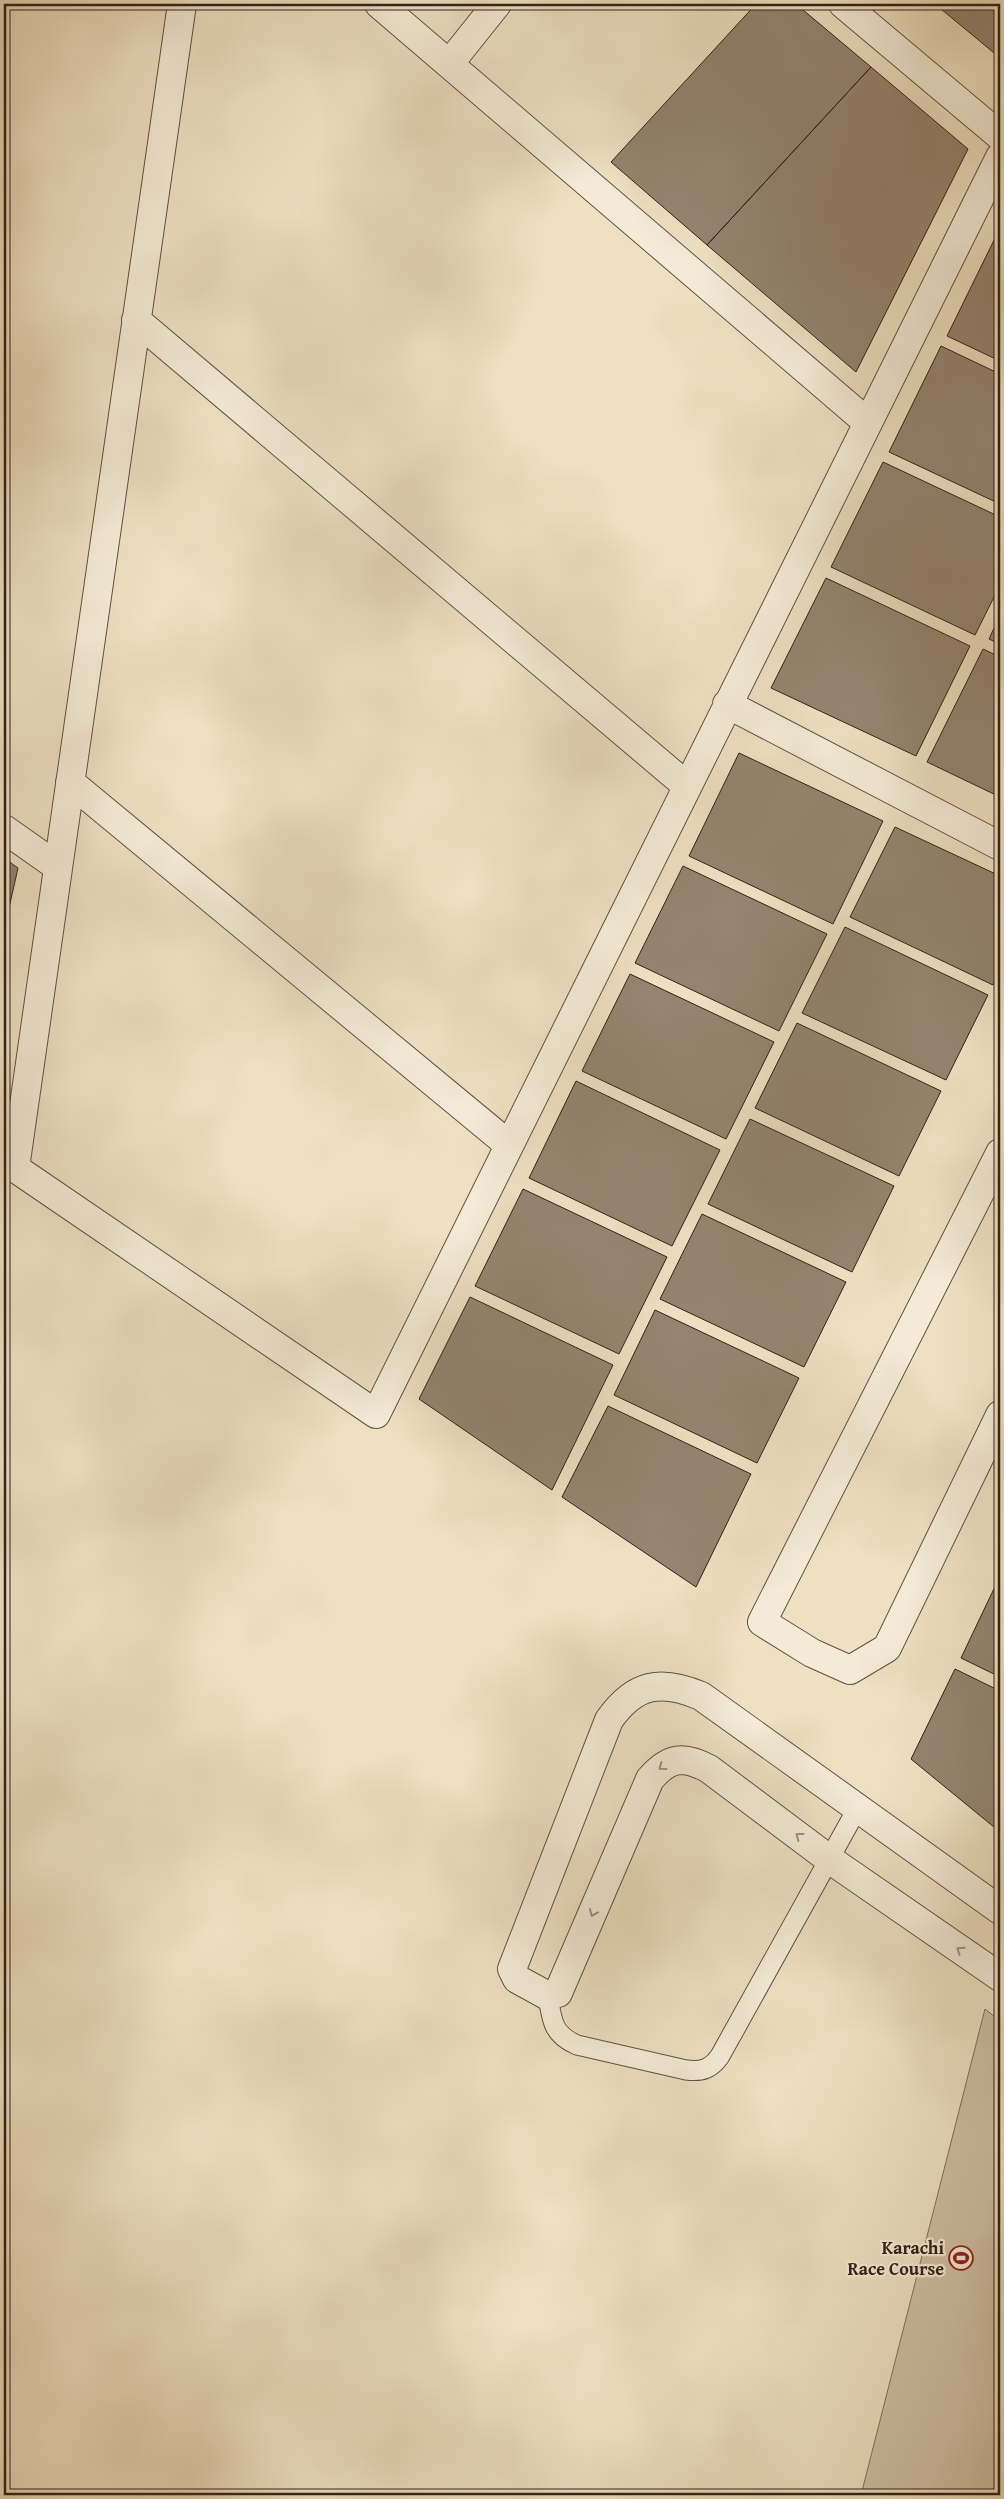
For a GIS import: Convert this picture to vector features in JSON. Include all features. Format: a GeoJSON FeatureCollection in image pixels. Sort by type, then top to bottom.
{"type":"FeatureCollection","features":[{"type":"Feature","properties":{"kind":"street"},"geometry":{"type":"LineString","coordinates":[[182,4],[14,1168],[376,1414],[1000,156]]}},
{"type":"Feature","properties":{"kind":"street"},"geometry":{"type":"LineString","coordinates":[[379,4],[867,422]]}},
{"type":"Feature","properties":{"kind":"street"},"geometry":{"type":"LineString","coordinates":[[449,64],[497,4]]}},
{"type":"Feature","properties":{"kind":"street"},"geometry":{"type":"LineString","coordinates":[[843,4],[1000,136]]}},
{"type":"Feature","properties":{"kind":"street"},"geometry":{"type":"LineString","coordinates":[[136,320],[687,786]]}},
{"type":"Feature","properties":{"kind":"street"},"geometry":{"type":"LineString","coordinates":[[727,704],[1000,846]]}},
{"type":"Feature","properties":{"kind":"street"},"geometry":{"type":"LineString","coordinates":[[70,782],[509,1145]]}},
{"type":"Feature","properties":{"kind":"street"},"geometry":{"type":"LineString","coordinates":[[4,830],[58,867]]}},
{"type":"Feature","properties":{"kind":"street"},"geometry":{"type":"LineString","coordinates":[[1000,1153],[762,1622],[812,1653],[850,1670],[887,1648],[1000,1415]]}},
{"type":"Feature","properties":{"kind":"street"},"geometry":{"type":"LineString","coordinates":[[1000,1910],[701,1696],[679,1687],[653,1686],[637,1692],[619,1706],[610,1720],[512,1969],[517,1979],[548,1996],[554,1996],[562,1988],[650,1779],[658,1769],[669,1762],[695,1762],[709,1770],[829,1859],[1000,1977]]}},
{"type":"Feature","properties":{"kind":"lane"},"geometry":{"type":"LineString","coordinates":[[548,1996],[552,2021],[558,2032],[566,2040],[577,2045],[686,2070],[697,2072],[707,2069],[720,2056],[857,1809]]}},
{"type":"Feature","properties":{"kind":"shaded area","name":"Karachi Race Course"},"geometry":{"type":"Polygon","coordinates":[[[985,2009],[1000,2021],[1000,2495],[861,2495],[985,2009]]]}},
{"type":"Feature","properties":{"kind":"building"},"geometry":{"type":"Polygon","coordinates":[[[756,4],[796,4],[871,67],[707,245],[611,162],[756,4]]]}},
{"type":"Feature","properties":{"kind":"building"},"geometry":{"type":"Polygon","coordinates":[[[935,4],[1000,4],[999,57],[935,4]]]}},
{"type":"Feature","properties":{"kind":"building"},"geometry":{"type":"Polygon","coordinates":[[[871,67],[968,149],[856,372],[707,245],[871,67]]]}},
{"type":"Feature","properties":{"kind":"building"},"geometry":{"type":"Polygon","coordinates":[[[1000,231],[1000,361],[947,336],[1000,231]]]}},
{"type":"Feature","properties":{"kind":"building"},"geometry":{"type":"Polygon","coordinates":[[[941,346],[1000,374],[1000,504],[889,452],[941,346]]]}},
{"type":"Feature","properties":{"kind":"building"},"geometry":{"type":"Polygon","coordinates":[[[883,462],[1000,517],[1000,585],[975,635],[831,567],[883,462]]]}},
{"type":"Feature","properties":{"kind":"building"},"geometry":{"type":"Polygon","coordinates":[[[826,578],[970,646],[916,756],[771,688],[826,578]]]}},
{"type":"Feature","properties":{"kind":"building"},"geometry":{"type":"Polygon","coordinates":[[[1000,615],[1000,644],[989,639],[1000,615]]]}},
{"type":"Feature","properties":{"kind":"building"},"geometry":{"type":"Polygon","coordinates":[[[983,649],[1000,657],[1000,797],[927,762],[983,649]]]}},
{"type":"Feature","properties":{"kind":"building"},"geometry":{"type":"Polygon","coordinates":[[[739,753],[883,821],[833,924],[689,856],[739,753]]]}},
{"type":"Feature","properties":{"kind":"building"},"geometry":{"type":"Polygon","coordinates":[[[895,827],[1000,876],[1000,970],[993,985],[850,917],[895,827]]]}},
{"type":"Feature","properties":{"kind":"building"},"geometry":{"type":"Polygon","coordinates":[[[4,858],[18,868],[4,930],[4,858]]]}},
{"type":"Feature","properties":{"kind":"building"},"geometry":{"type":"Polygon","coordinates":[[[683,866],[827,934],[779,1031],[635,963],[683,866]]]}},
{"type":"Feature","properties":{"kind":"building"},"geometry":{"type":"Polygon","coordinates":[[[845,927],[988,995],[946,1080],[802,1013],[845,927]]]}},
{"type":"Feature","properties":{"kind":"building"},"geometry":{"type":"Polygon","coordinates":[[[630,974],[774,1042],[726,1139],[582,1071],[630,974]]]}},
{"type":"Feature","properties":{"kind":"building"},"geometry":{"type":"Polygon","coordinates":[[[797,1023],[941,1091],[899,1176],[755,1108],[797,1023]]]}},
{"type":"Feature","properties":{"kind":"building"},"geometry":{"type":"Polygon","coordinates":[[[576,1081],[720,1150],[672,1246],[529,1178],[576,1081]]]}},
{"type":"Feature","properties":{"kind":"building"},"geometry":{"type":"Polygon","coordinates":[[[750,1119],[894,1186],[852,1272],[708,1204],[750,1119]]]}},
{"type":"Feature","properties":{"kind":"building"},"geometry":{"type":"Polygon","coordinates":[[[523,1189],[667,1257],[619,1354],[475,1286],[523,1189]]]}},
{"type":"Feature","properties":{"kind":"building"},"geometry":{"type":"Polygon","coordinates":[[[702,1214],[846,1282],[804,1367],[660,1299],[702,1214]]]}},
{"type":"Feature","properties":{"kind":"building"},"geometry":{"type":"Polygon","coordinates":[[[470,1297],[613,1365],[552,1490],[419,1399],[470,1297]]]}},
{"type":"Feature","properties":{"kind":"building"},"geometry":{"type":"Polygon","coordinates":[[[655,1310],[799,1378],[757,1463],[614,1395],[655,1310]]]}},
{"type":"Feature","properties":{"kind":"building"},"geometry":{"type":"Polygon","coordinates":[[[608,1406],[751,1474],[696,1587],[562,1497],[608,1406]]]}},
{"type":"Feature","properties":{"kind":"building"},"geometry":{"type":"Polygon","coordinates":[[[1000,1576],[1000,1677],[961,1658],[1000,1576]]]}},
{"type":"Feature","properties":{"kind":"building"},"geometry":{"type":"Polygon","coordinates":[[[955,1669],[1000,1691],[1000,1832],[911,1759],[955,1669]]]}},
{"type":"Feature","properties":{"kind":"place","name":"Karachi Race Course"},"geometry":{"type":"Point","coordinates":[961,2258]}}]}
